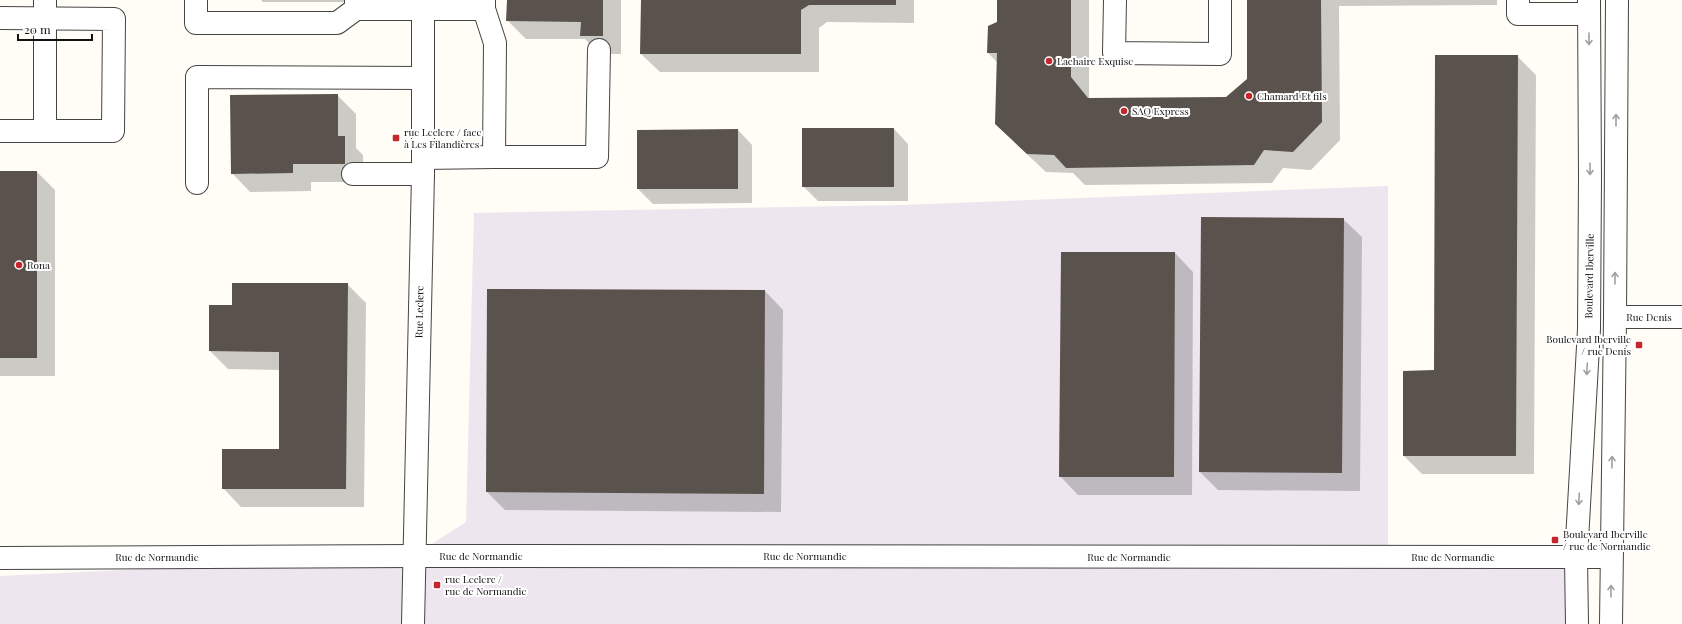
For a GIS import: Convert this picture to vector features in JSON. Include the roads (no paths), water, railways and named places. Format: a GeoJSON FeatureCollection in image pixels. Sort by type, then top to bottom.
{"type":"FeatureCollection","features":[{"type":"Feature","properties":{"kind":"street"},"geometry":{"type":"LineString","coordinates":[[196,0],[196,23],[337,23],[356,4],[484,4],[495,43],[494,157]]}},
{"type":"Feature","properties":{"kind":"street"},"geometry":{"type":"LineString","coordinates":[[1114,0],[1114,53],[1220,54],[1220,0]]}},
{"type":"Feature","properties":{"kind":"street"},"geometry":{"type":"LineString","coordinates":[[1518,0],[1518,14],[1589,7]]}},
{"type":"Feature","properties":{"kind":"street"},"geometry":{"type":"LineString","coordinates":[[1611,624],[1617,0]]}},
{"type":"Feature","properties":{"kind":"street","name":"Rue Leclerc"},"geometry":{"type":"LineString","coordinates":[[413,624],[413,556],[423,166],[423,5]]}},
{"type":"Feature","properties":{"kind":"street","name":"Boulevard Iberville"},"geometry":{"type":"LineString","coordinates":[[1577,624],[1576,558],[1589,329],[1589,7]]}},
{"type":"Feature","properties":{"kind":"street"},"geometry":{"type":"LineString","coordinates":[[45,9],[45,131]]}},
{"type":"Feature","properties":{"kind":"street"},"geometry":{"type":"LineString","coordinates":[[0,18],[45,9],[114,19],[113,131],[0,131]]}},
{"type":"Feature","properties":{"kind":"street"},"geometry":{"type":"LineString","coordinates":[[353,174],[494,157],[597,157],[599,50]]}},
{"type":"Feature","properties":{"kind":"street"},"geometry":{"type":"LineString","coordinates":[[197,182],[197,77],[422,78]]}},
{"type":"Feature","properties":{"kind":"street","name":"Rue Denis"},"geometry":{"type":"LineString","coordinates":[[1615,317],[1682,317]]}},
{"type":"Feature","properties":{"kind":"street","name":"Rue de Normandie"},"geometry":{"type":"LineString","coordinates":[[0,558],[413,556],[1611,557]]}},
{"type":"Feature","properties":{"kind":"place","name":"Lachaire Exquise"},"geometry":{"type":"Point","coordinates":[1049,61]}},
{"type":"Feature","properties":{"kind":"place","name":"Chamard Et fils"},"geometry":{"type":"Point","coordinates":[1249,96]}},
{"type":"Feature","properties":{"kind":"place","name":"SAQ Express"},"geometry":{"type":"Point","coordinates":[1124,111]}},
{"type":"Feature","properties":{"kind":"place","name":"rue Leclerc / face à Les Filandières"},"geometry":{"type":"Point","coordinates":[396,138]}},
{"type":"Feature","properties":{"kind":"place","name":"Rona"},"geometry":{"type":"Point","coordinates":[19,265]}},
{"type":"Feature","properties":{"kind":"place","name":"Boulevard Iberville / rue Denis"},"geometry":{"type":"Point","coordinates":[1639,345]}},
{"type":"Feature","properties":{"kind":"place","name":"Boulevard Iberville / rue de Normandie"},"geometry":{"type":"Point","coordinates":[1555,540]}},
{"type":"Feature","properties":{"kind":"place","name":"rue Leclerc / rue de Normandie"},"geometry":{"type":"Point","coordinates":[437,585]}}]}
